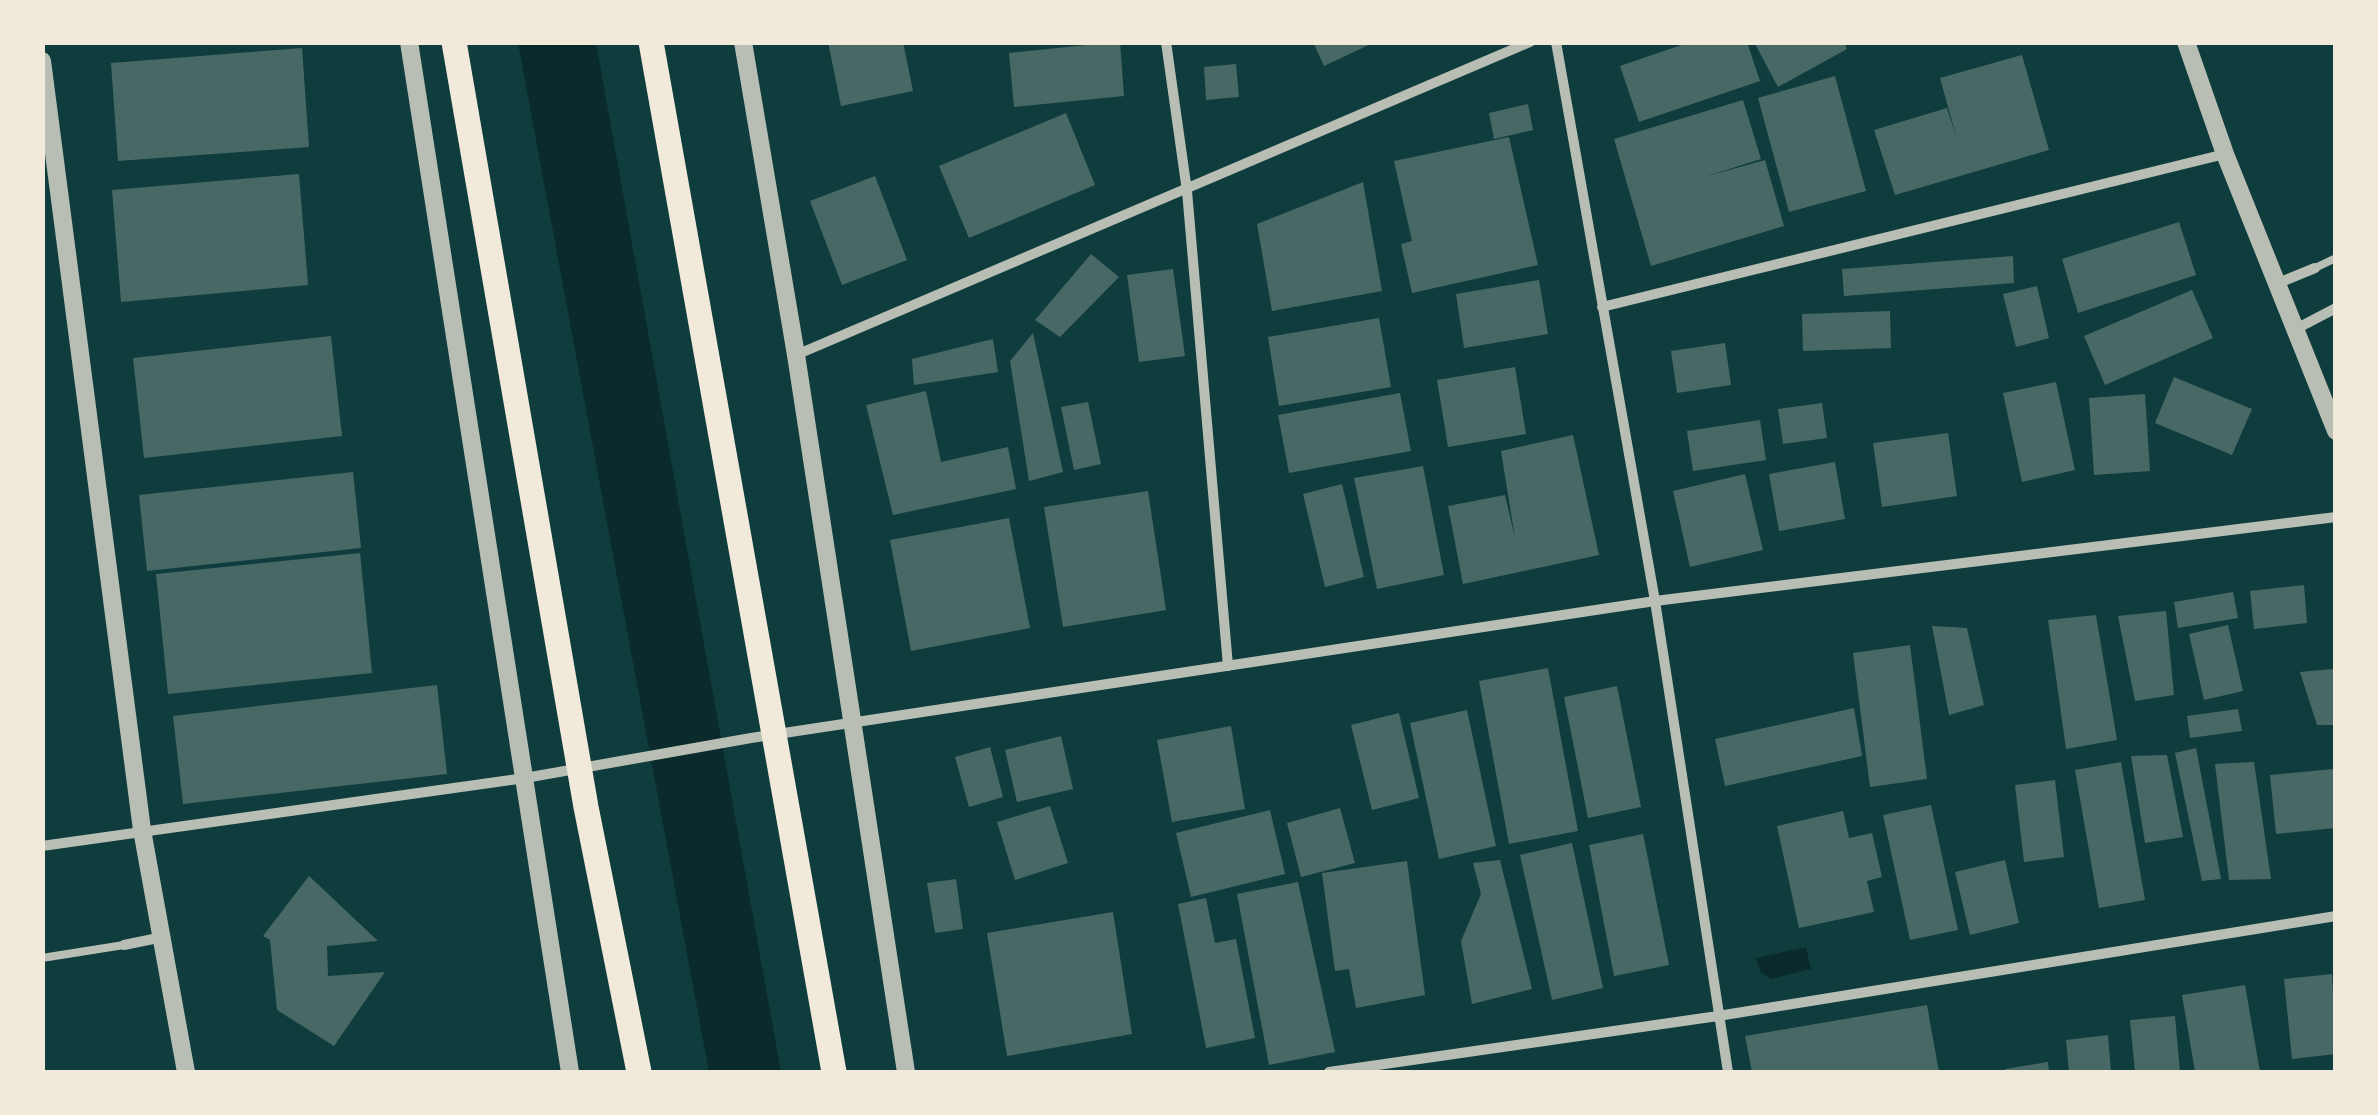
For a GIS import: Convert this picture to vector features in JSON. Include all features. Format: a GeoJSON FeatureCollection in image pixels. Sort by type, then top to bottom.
{"type":"FeatureCollection","features":[{"type":"Feature","properties":{"kind":"main road"},"geometry":{"type":"LineString","coordinates":[[454,42],[581,768],[639,1072]]}},
{"type":"Feature","properties":{"kind":"main road"},"geometry":{"type":"LineString","coordinates":[[651,42],[834,1072]]}},
{"type":"Feature","properties":{"kind":"street"},"geometry":{"type":"LineString","coordinates":[[409,42],[570,1072]]}},
{"type":"Feature","properties":{"kind":"street"},"geometry":{"type":"LineString","coordinates":[[743,42],[796,355],[906,1072]]}},
{"type":"Feature","properties":{"kind":"street"},"geometry":{"type":"LineString","coordinates":[[1166,42],[1186,191],[1228,666]]}},
{"type":"Feature","properties":{"kind":"street"},"geometry":{"type":"LineString","coordinates":[[796,355],[1530,42]]}},
{"type":"Feature","properties":{"kind":"street"},"geometry":{"type":"LineString","coordinates":[[1556,42],[1655,600],[1728,1072]]}},
{"type":"Feature","properties":{"kind":"street"},"geometry":{"type":"LineString","coordinates":[[2186,42],[2224,154],[2336,431]]}},
{"type":"Feature","properties":{"kind":"street"},"geometry":{"type":"LineString","coordinates":[[42,60],[142,830],[158,938],[186,1072]]}},
{"type":"Feature","properties":{"kind":"street"},"geometry":{"type":"LineString","coordinates":[[1602,307],[2224,154]]}},
{"type":"Feature","properties":{"kind":"street"},"geometry":{"type":"LineString","coordinates":[[2276,284],[2315,268]]}},
{"type":"Feature","properties":{"kind":"street"},"geometry":{"type":"LineString","coordinates":[[2294,330],[2336,308]]}},
{"type":"Feature","properties":{"kind":"street"},"geometry":{"type":"LineString","coordinates":[[42,846],[525,778],[623,758],[1655,600],[2336,517]]}},
{"type":"Feature","properties":{"kind":"street"},"geometry":{"type":"LineString","coordinates":[[1329,1072],[1718,1016],[2336,916]]}},
{"type":"Feature","properties":{"kind":"street"},"geometry":{"type":"LineString","coordinates":[[124,945],[158,938]]}},
{"type":"Feature","properties":{"kind":"lane"},"geometry":{"type":"LineString","coordinates":[[2315,268],[2336,258]]}},
{"type":"Feature","properties":{"kind":"lane"},"geometry":{"type":"LineString","coordinates":[[42,958],[124,945]]}},
{"type":"Feature","properties":{"kind":"water"},"geometry":{"type":"Polygon","coordinates":[[[518,43],[596,43],[781,1072],[709,1072],[518,43]]]}},
{"type":"Feature","properties":{"kind":"water"},"geometry":{"type":"Polygon","coordinates":[[[1806,947],[1811,969],[1771,979],[1761,973],[1756,958],[1806,947]]]}},
{"type":"Feature","properties":{"kind":"building"},"geometry":{"type":"Polygon","coordinates":[[[828,42],[903,42],[913,91],[841,106],[828,42]]]}},
{"type":"Feature","properties":{"kind":"building"},"geometry":{"type":"Polygon","coordinates":[[[1120,42],[1124,96],[1014,107],[1009,53],[1120,42]]]}},
{"type":"Feature","properties":{"kind":"building"},"geometry":{"type":"Polygon","coordinates":[[[1313,42],[1375,42],[1324,66],[1313,42]]]}},
{"type":"Feature","properties":{"kind":"building"},"geometry":{"type":"Polygon","coordinates":[[[1690,42],[1747,42],[1760,81],[1639,122],[1620,66],[1690,42]]]}},
{"type":"Feature","properties":{"kind":"building"},"geometry":{"type":"Polygon","coordinates":[[[1754,42],[1844,42],[1847,49],[1778,87],[1754,42]]]}},
{"type":"Feature","properties":{"kind":"building"},"geometry":{"type":"Polygon","coordinates":[[[302,48],[309,147],[118,161],[111,63],[302,48]]]}},
{"type":"Feature","properties":{"kind":"building"},"geometry":{"type":"Polygon","coordinates":[[[2022,55],[2049,150],[1895,195],[1874,130],[1947,108],[1957,139],[1940,78],[2022,55]]]}},
{"type":"Feature","properties":{"kind":"building"},"geometry":{"type":"Polygon","coordinates":[[[1236,64],[1239,97],[1206,100],[1204,67],[1236,64]]]}},
{"type":"Feature","properties":{"kind":"building"},"geometry":{"type":"Polygon","coordinates":[[[1835,76],[1866,191],[1789,212],[1758,98],[1835,76]]]}},
{"type":"Feature","properties":{"kind":"building"},"geometry":{"type":"Polygon","coordinates":[[[1743,100],[1761,159],[1704,177],[1765,160],[1784,226],[1651,266],[1614,139],[1743,100]]]}},
{"type":"Feature","properties":{"kind":"building"},"geometry":{"type":"Polygon","coordinates":[[[1528,104],[1533,130],[1494,139],[1489,113],[1528,104]]]}},
{"type":"Feature","properties":{"kind":"building"},"geometry":{"type":"Polygon","coordinates":[[[1066,113],[1095,185],[969,238],[939,166],[1066,113]]]}},
{"type":"Feature","properties":{"kind":"building"},"geometry":{"type":"Polygon","coordinates":[[[1509,137],[1538,265],[1412,293],[1401,244],[1412,241],[1394,161],[1509,137]]]}},
{"type":"Feature","properties":{"kind":"building"},"geometry":{"type":"Polygon","coordinates":[[[299,174],[308,285],[121,302],[112,190],[299,174]]]}},
{"type":"Feature","properties":{"kind":"building"},"geometry":{"type":"Polygon","coordinates":[[[875,176],[907,260],[842,285],[810,201],[875,176]]]}},
{"type":"Feature","properties":{"kind":"building"},"geometry":{"type":"Polygon","coordinates":[[[1363,182],[1382,291],[1272,311],[1257,224],[1363,182]]]}},
{"type":"Feature","properties":{"kind":"building"},"geometry":{"type":"Polygon","coordinates":[[[2179,222],[2196,275],[2078,313],[2062,259],[2179,222]]]}},
{"type":"Feature","properties":{"kind":"building"},"geometry":{"type":"Polygon","coordinates":[[[1091,254],[1119,277],[1060,337],[1035,320],[1091,254]]]}},
{"type":"Feature","properties":{"kind":"building"},"geometry":{"type":"Polygon","coordinates":[[[2013,256],[2014,283],[1844,296],[1842,269],[2013,256]]]}},
{"type":"Feature","properties":{"kind":"building"},"geometry":{"type":"Polygon","coordinates":[[[1173,269],[1185,356],[1139,362],[1127,275],[1173,269]]]}},
{"type":"Feature","properties":{"kind":"building"},"geometry":{"type":"Polygon","coordinates":[[[1539,280],[1548,334],[1464,348],[1456,294],[1539,280]]]}},
{"type":"Feature","properties":{"kind":"building"},"geometry":{"type":"Polygon","coordinates":[[[2037,286],[2049,338],[2016,347],[2003,294],[2037,286]]]}},
{"type":"Feature","properties":{"kind":"building"},"geometry":{"type":"Polygon","coordinates":[[[2192,290],[2213,338],[2105,385],[2084,336],[2192,290]]]}},
{"type":"Feature","properties":{"kind":"building"},"geometry":{"type":"Polygon","coordinates":[[[1890,311],[1891,348],[1803,351],[1802,314],[1890,311]]]}},
{"type":"Feature","properties":{"kind":"building"},"geometry":{"type":"Polygon","coordinates":[[[1379,318],[1391,387],[1279,406],[1268,337],[1379,318]]]}},
{"type":"Feature","properties":{"kind":"building"},"geometry":{"type":"Polygon","coordinates":[[[1033,333],[1063,472],[1029,481],[1010,361],[1033,333]]]}},
{"type":"Feature","properties":{"kind":"building"},"geometry":{"type":"Polygon","coordinates":[[[331,336],[342,436],[144,458],[133,358],[331,336]]]}},
{"type":"Feature","properties":{"kind":"building"},"geometry":{"type":"Polygon","coordinates":[[[993,339],[998,372],[914,385],[912,359],[993,339]]]}},
{"type":"Feature","properties":{"kind":"building"},"geometry":{"type":"Polygon","coordinates":[[[1725,343],[1731,385],[1677,393],[1671,351],[1725,343]]]}},
{"type":"Feature","properties":{"kind":"building"},"geometry":{"type":"Polygon","coordinates":[[[1515,367],[1526,434],[1448,447],[1437,380],[1515,367]]]}},
{"type":"Feature","properties":{"kind":"building"},"geometry":{"type":"Polygon","coordinates":[[[2174,377],[2252,409],[2232,455],[2155,423],[2174,377]]]}},
{"type":"Feature","properties":{"kind":"building"},"geometry":{"type":"Polygon","coordinates":[[[2056,382],[2075,470],[2022,482],[2003,393],[2056,382]]]}},
{"type":"Feature","properties":{"kind":"building"},"geometry":{"type":"Polygon","coordinates":[[[926,391],[941,462],[1008,447],[1016,489],[893,515],[866,405],[926,391]]]}},
{"type":"Feature","properties":{"kind":"building"},"geometry":{"type":"Polygon","coordinates":[[[1400,393],[1411,451],[1289,473],[1278,415],[1400,393]]]}},
{"type":"Feature","properties":{"kind":"building"},"geometry":{"type":"Polygon","coordinates":[[[2145,394],[2150,471],[2094,475],[2089,398],[2145,394]]]}},
{"type":"Feature","properties":{"kind":"building"},"geometry":{"type":"Polygon","coordinates":[[[1088,402],[1101,464],[1074,470],[1061,407],[1088,402]]]}},
{"type":"Feature","properties":{"kind":"building"},"geometry":{"type":"Polygon","coordinates":[[[1822,403],[1827,438],[1783,444],[1778,409],[1822,403]]]}},
{"type":"Feature","properties":{"kind":"building"},"geometry":{"type":"Polygon","coordinates":[[[1760,420],[1766,460],[1693,471],[1687,431],[1760,420]]]}},
{"type":"Feature","properties":{"kind":"building"},"geometry":{"type":"Polygon","coordinates":[[[1948,433],[1957,496],[1882,507],[1873,443],[1948,433]]]}},
{"type":"Feature","properties":{"kind":"building"},"geometry":{"type":"Polygon","coordinates":[[[1573,435],[1599,555],[1463,584],[1448,506],[1505,495],[1515,538],[1501,451],[1573,435]]]}},
{"type":"Feature","properties":{"kind":"building"},"geometry":{"type":"Polygon","coordinates":[[[1835,462],[1845,519],[1779,531],[1769,474],[1835,462]]]}},
{"type":"Feature","properties":{"kind":"building"},"geometry":{"type":"Polygon","coordinates":[[[1423,466],[1444,575],[1377,589],[1354,478],[1423,466]]]}},
{"type":"Feature","properties":{"kind":"building"},"geometry":{"type":"Polygon","coordinates":[[[353,472],[361,548],[147,571],[139,495],[353,472]]]}},
{"type":"Feature","properties":{"kind":"building"},"geometry":{"type":"Polygon","coordinates":[[[1745,474],[1763,550],[1690,567],[1673,491],[1745,474]]]}},
{"type":"Feature","properties":{"kind":"building"},"geometry":{"type":"Polygon","coordinates":[[[1342,484],[1364,577],[1325,587],[1303,494],[1342,484]]]}},
{"type":"Feature","properties":{"kind":"building"},"geometry":{"type":"Polygon","coordinates":[[[1148,491],[1166,610],[1063,627],[1044,507],[1148,491]]]}},
{"type":"Feature","properties":{"kind":"building"},"geometry":{"type":"Polygon","coordinates":[[[1009,518],[1030,628],[911,651],[890,540],[1009,518]]]}},
{"type":"Feature","properties":{"kind":"building"},"geometry":{"type":"Polygon","coordinates":[[[360,553],[372,673],[168,694],[156,574],[360,553]]]}},
{"type":"Feature","properties":{"kind":"building"},"geometry":{"type":"Polygon","coordinates":[[[2304,585],[2307,623],[2254,629],[2250,591],[2304,585]]]}},
{"type":"Feature","properties":{"kind":"building"},"geometry":{"type":"Polygon","coordinates":[[[2233,592],[2238,618],[2178,628],[2174,602],[2233,592]]]}},
{"type":"Feature","properties":{"kind":"building"},"geometry":{"type":"Polygon","coordinates":[[[2166,611],[2174,695],[2135,701],[2118,616],[2166,611]]]}},
{"type":"Feature","properties":{"kind":"building"},"geometry":{"type":"Polygon","coordinates":[[[2096,615],[2117,740],[2066,749],[2048,620],[2096,615]]]}},
{"type":"Feature","properties":{"kind":"building"},"geometry":{"type":"Polygon","coordinates":[[[2228,625],[2243,691],[2204,700],[2189,634],[2228,625]]]}},
{"type":"Feature","properties":{"kind":"building"},"geometry":{"type":"Polygon","coordinates":[[[1932,626],[1967,628],[1984,705],[1949,715],[1932,626]]]}},
{"type":"Feature","properties":{"kind":"building"},"geometry":{"type":"Polygon","coordinates":[[[1910,645],[1927,779],[1870,787],[1853,653],[1910,645]]]}},
{"type":"Feature","properties":{"kind":"building"},"geometry":{"type":"Polygon","coordinates":[[[1548,668],[1578,831],[1509,844],[1479,681],[1548,668]]]}},
{"type":"Feature","properties":{"kind":"building"},"geometry":{"type":"Polygon","coordinates":[[[2333,669],[2336,725],[2317,725],[2300,672],[2333,669]]]}},
{"type":"Feature","properties":{"kind":"building"},"geometry":{"type":"Polygon","coordinates":[[[437,685],[447,774],[183,804],[173,716],[437,685]]]}},
{"type":"Feature","properties":{"kind":"building"},"geometry":{"type":"Polygon","coordinates":[[[1617,686],[1641,807],[1588,818],[1564,697],[1617,686]]]}},
{"type":"Feature","properties":{"kind":"building"},"geometry":{"type":"Polygon","coordinates":[[[1854,708],[1862,756],[1725,786],[1715,739],[1854,708]]]}},
{"type":"Feature","properties":{"kind":"building"},"geometry":{"type":"Polygon","coordinates":[[[2238,709],[2242,731],[2190,738],[2187,716],[2238,709]]]}},
{"type":"Feature","properties":{"kind":"building"},"geometry":{"type":"Polygon","coordinates":[[[1467,710],[1496,846],[1439,859],[1410,723],[1467,710]]]}},
{"type":"Feature","properties":{"kind":"building"},"geometry":{"type":"Polygon","coordinates":[[[1399,713],[1419,798],[1372,810],[1351,725],[1399,713]]]}},
{"type":"Feature","properties":{"kind":"building"},"geometry":{"type":"Polygon","coordinates":[[[1231,726],[1245,809],[1172,822],[1157,740],[1231,726]]]}},
{"type":"Feature","properties":{"kind":"building"},"geometry":{"type":"Polygon","coordinates":[[[1061,736],[1073,789],[1017,802],[1005,750],[1061,736]]]}},
{"type":"Feature","properties":{"kind":"building"},"geometry":{"type":"Polygon","coordinates":[[[990,747],[1003,797],[969,807],[955,757],[990,747]]]}},
{"type":"Feature","properties":{"kind":"building"},"geometry":{"type":"Polygon","coordinates":[[[2196,748],[2221,879],[2202,881],[2175,753],[2196,748]]]}},
{"type":"Feature","properties":{"kind":"building"},"geometry":{"type":"Polygon","coordinates":[[[2167,755],[2183,837],[2145,843],[2131,756],[2167,755]]]}},
{"type":"Feature","properties":{"kind":"building"},"geometry":{"type":"Polygon","coordinates":[[[2121,762],[2145,900],[2099,908],[2075,770],[2121,762]]]}},
{"type":"Feature","properties":{"kind":"building"},"geometry":{"type":"Polygon","coordinates":[[[2254,762],[2271,879],[2229,880],[2215,764],[2254,762]]]}},
{"type":"Feature","properties":{"kind":"building"},"geometry":{"type":"Polygon","coordinates":[[[2333,769],[2336,828],[2276,834],[2270,775],[2333,769]]]}},
{"type":"Feature","properties":{"kind":"building"},"geometry":{"type":"Polygon","coordinates":[[[2055,780],[2064,857],[2024,862],[2015,785],[2055,780]]]}},
{"type":"Feature","properties":{"kind":"building"},"geometry":{"type":"Polygon","coordinates":[[[1931,805],[1958,930],[1910,940],[1883,815],[1931,805]]]}},
{"type":"Feature","properties":{"kind":"building"},"geometry":{"type":"Polygon","coordinates":[[[1050,806],[1068,863],[1015,880],[997,822],[1050,806]]]}},
{"type":"Feature","properties":{"kind":"building"},"geometry":{"type":"Polygon","coordinates":[[[1340,808],[1355,863],[1301,877],[1287,823],[1340,808]]]}},
{"type":"Feature","properties":{"kind":"building"},"geometry":{"type":"Polygon","coordinates":[[[1270,810],[1285,874],[1191,897],[1176,833],[1270,810]]]}},
{"type":"Feature","properties":{"kind":"building"},"geometry":{"type":"Polygon","coordinates":[[[1843,811],[1849,838],[1872,833],[1882,877],[1867,881],[1874,912],[1799,928],[1777,826],[1843,811]]]}},
{"type":"Feature","properties":{"kind":"building"},"geometry":{"type":"Polygon","coordinates":[[[1643,834],[1669,965],[1614,976],[1589,845],[1643,834]]]}},
{"type":"Feature","properties":{"kind":"building"},"geometry":{"type":"Polygon","coordinates":[[[1572,843],[1603,988],[1552,1000],[1520,855],[1572,843]]]}},
{"type":"Feature","properties":{"kind":"building"},"geometry":{"type":"Polygon","coordinates":[[[1500,860],[1532,989],[1472,1004],[1461,941],[1481,894],[1473,863],[1500,860]]]}},
{"type":"Feature","properties":{"kind":"building"},"geometry":{"type":"Polygon","coordinates":[[[2005,860],[2019,923],[1970,935],[1955,872],[2005,860]]]}},
{"type":"Feature","properties":{"kind":"building"},"geometry":{"type":"Polygon","coordinates":[[[1407,861],[1425,995],[1356,1008],[1349,969],[1335,971],[1322,873],[1407,861]]]}},
{"type":"Feature","properties":{"kind":"building"},"geometry":{"type":"Polygon","coordinates":[[[309,876],[378,941],[327,946],[328,976],[385,972],[334,1046],[277,1010],[270,940],[263,936],[309,876]]]}},
{"type":"Feature","properties":{"kind":"building"},"geometry":{"type":"Polygon","coordinates":[[[956,879],[963,929],[935,933],[927,883],[956,879]]]}},
{"type":"Feature","properties":{"kind":"building"},"geometry":{"type":"Polygon","coordinates":[[[1298,882],[1335,1052],[1269,1065],[1237,894],[1298,882]]]}},
{"type":"Feature","properties":{"kind":"building"},"geometry":{"type":"Polygon","coordinates":[[[1206,898],[1215,943],[1236,939],[1255,1038],[1206,1048],[1178,904],[1206,898]]]}},
{"type":"Feature","properties":{"kind":"building"},"geometry":{"type":"Polygon","coordinates":[[[1113,912],[1132,1034],[1007,1056],[987,933],[1113,912]]]}},
{"type":"Feature","properties":{"kind":"building"},"geometry":{"type":"Polygon","coordinates":[[[2332,974],[2336,1054],[2292,1059],[2284,979],[2332,974]]]}},
{"type":"Feature","properties":{"kind":"building"},"geometry":{"type":"Polygon","coordinates":[[[2245,985],[2260,1072],[2195,1072],[2182,995],[2245,985]]]}},
{"type":"Feature","properties":{"kind":"building"},"geometry":{"type":"Polygon","coordinates":[[[1927,1005],[1939,1072],[1752,1072],[1745,1036],[1927,1005]]]}},
{"type":"Feature","properties":{"kind":"building"},"geometry":{"type":"Polygon","coordinates":[[[2175,1016],[2180,1072],[2135,1072],[2130,1020],[2175,1016]]]}},
{"type":"Feature","properties":{"kind":"building"},"geometry":{"type":"Polygon","coordinates":[[[2108,1035],[2111,1072],[2069,1072],[2066,1040],[2108,1035]]]}},
{"type":"Feature","properties":{"kind":"building"},"geometry":{"type":"Polygon","coordinates":[[[2048,1062],[2049,1072],[2005,1072],[2005,1069],[2048,1062]]]}}]}
